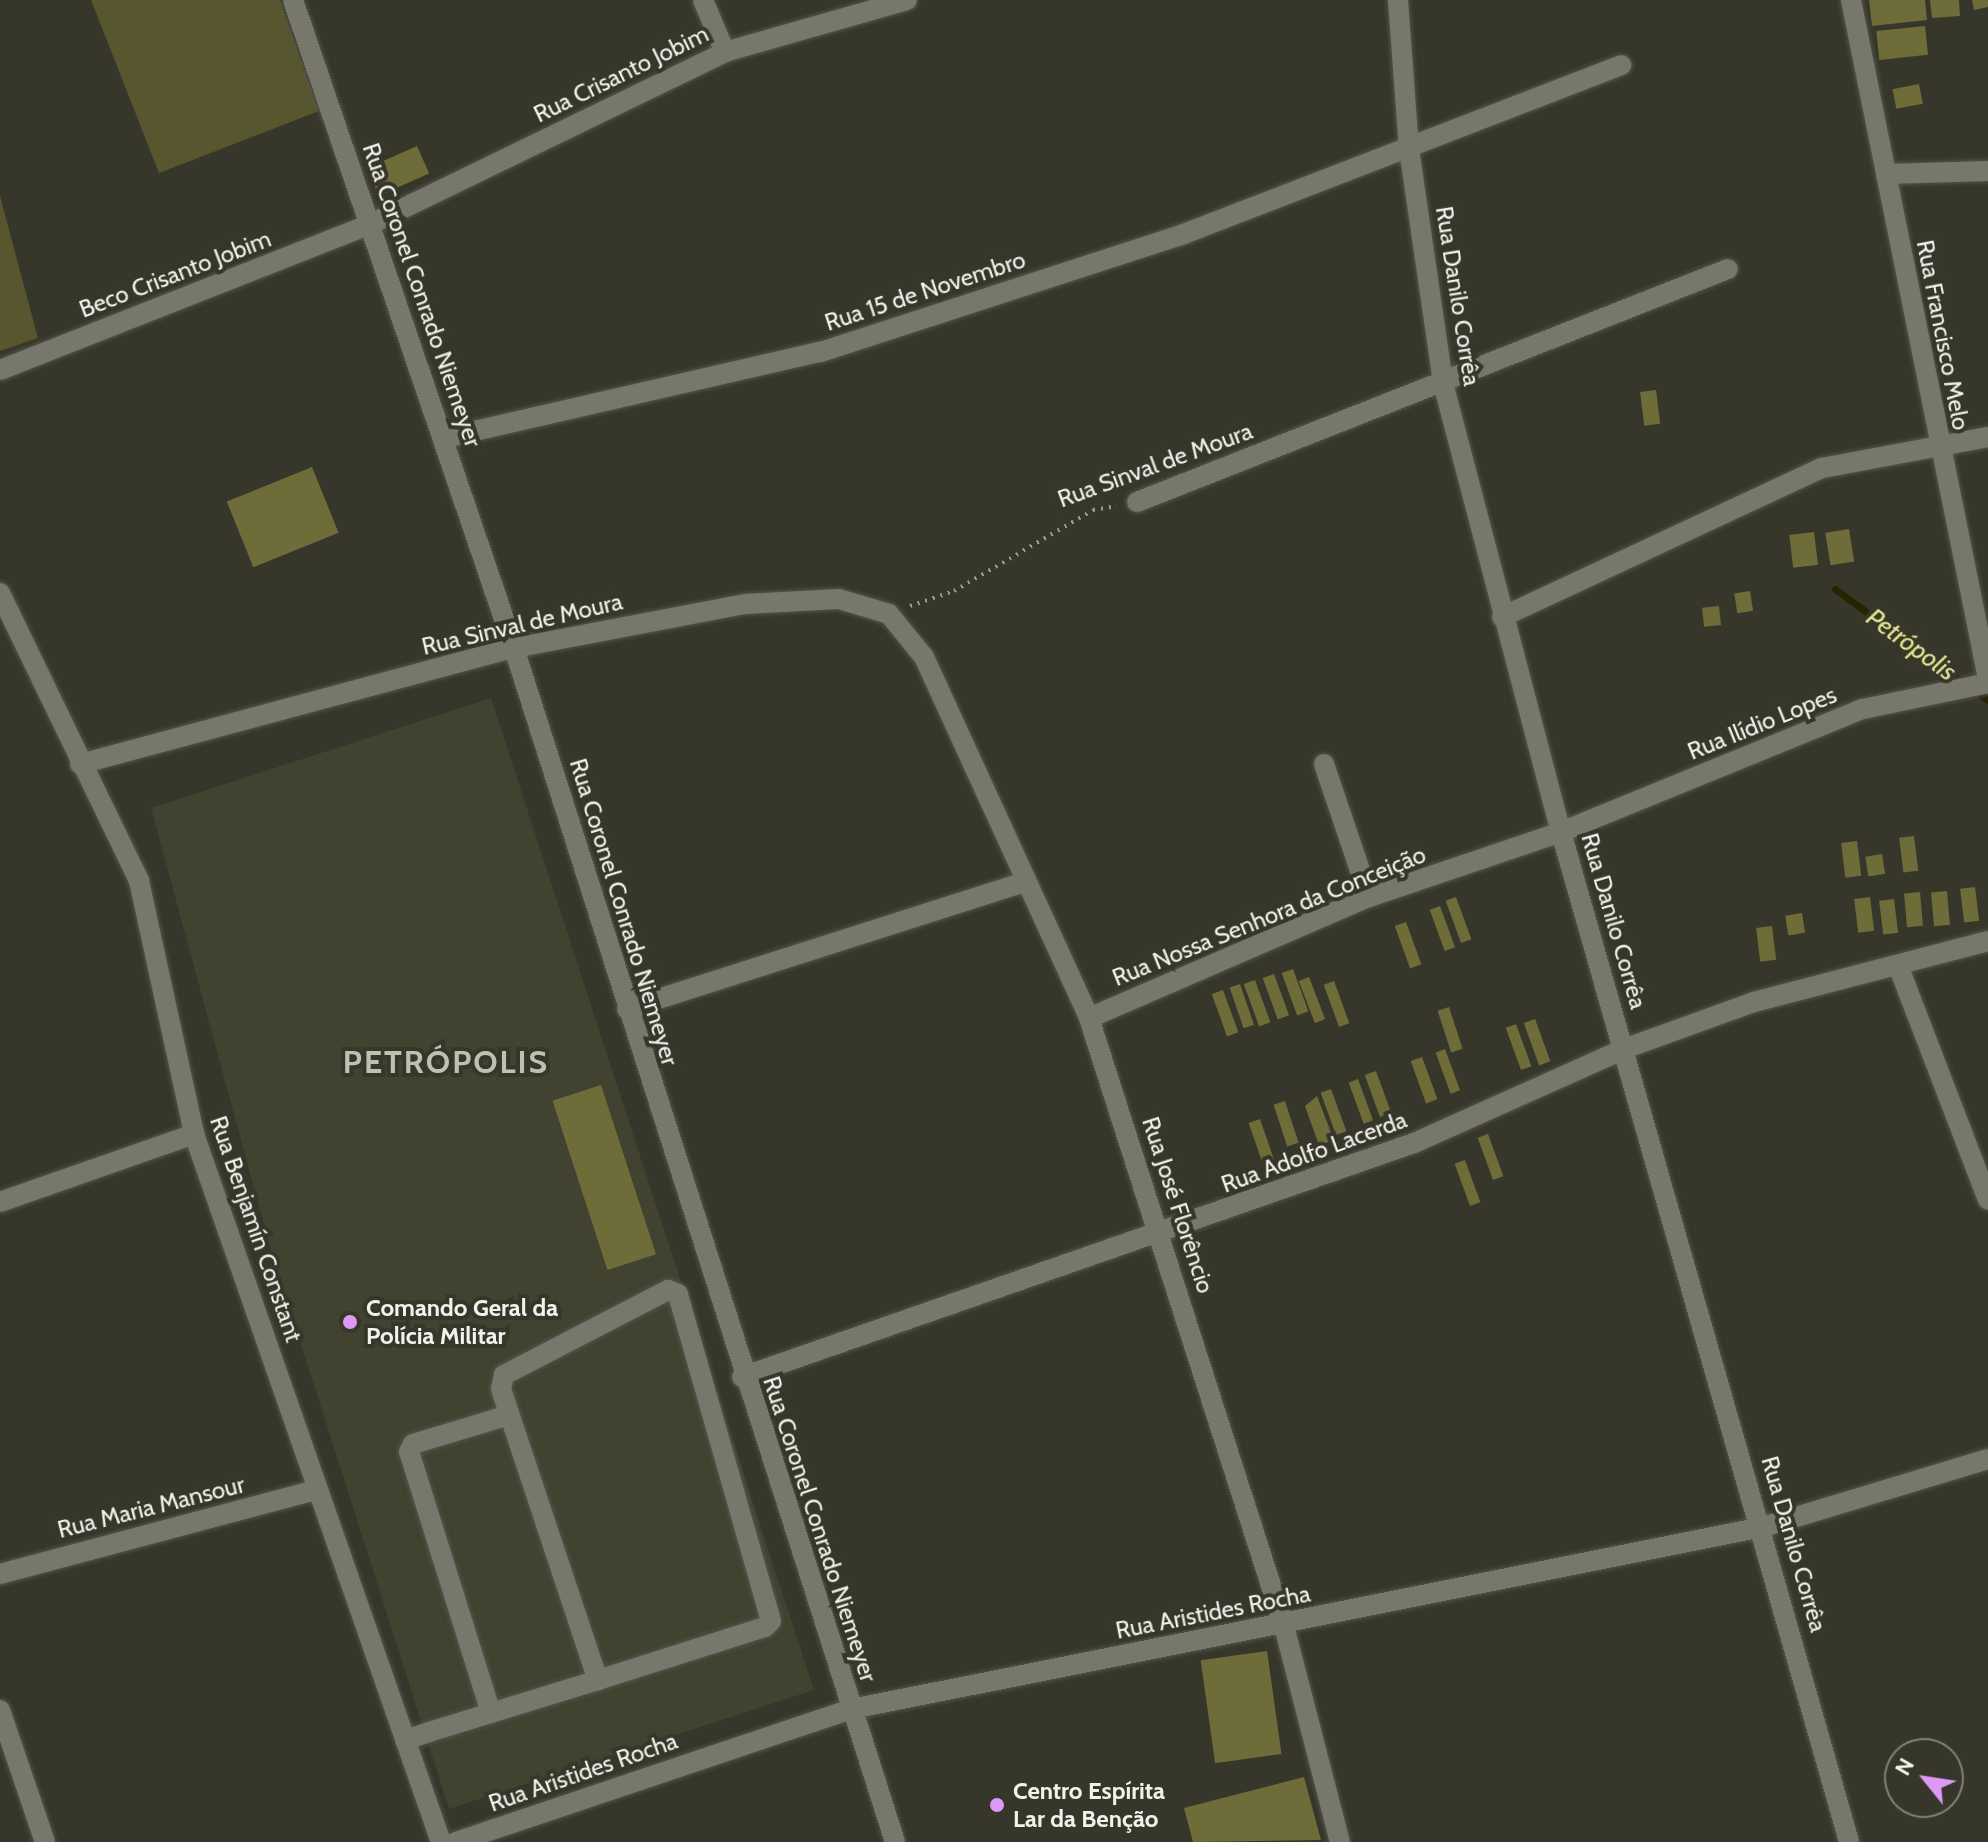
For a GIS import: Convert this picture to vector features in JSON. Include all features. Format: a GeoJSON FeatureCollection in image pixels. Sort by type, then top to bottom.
{"type":"FeatureCollection","features":[{"type":"Feature","properties":{"kind":"street","name":"Rua Coronel Conrado Niemeyer"},"geometry":{"type":"LineString","coordinates":[[293,0],[514,648],[742,1377],[895,1842]]}},
{"type":"Feature","properties":{"kind":"street"},"geometry":{"type":"LineString","coordinates":[[703,0],[725,52]]}},
{"type":"Feature","properties":{"kind":"street","name":"Rua Crisanto Jobim"},"geometry":{"type":"LineString","coordinates":[[369,225],[725,52],[907,0]]}},
{"type":"Feature","properties":{"kind":"street","name":"Rua Danilo Corrêa"},"geometry":{"type":"LineString","coordinates":[[1398,0],[1409,149],[1443,383],[1502,617],[1561,832],[1763,1527],[1849,1842]]}},
{"type":"Feature","properties":{"kind":"street","name":"Rua Francisco Melo"},"geometry":{"type":"LineString","coordinates":[[1851,0],[1936,442],[1988,681]]}},
{"type":"Feature","properties":{"kind":"street","name":"Rua 15 de Novembro"},"geometry":{"type":"LineString","coordinates":[[444,438],[821,352],[1181,235],[1621,65]]}},
{"type":"Feature","properties":{"kind":"street"},"geometry":{"type":"LineString","coordinates":[[1886,174],[1988,171]]}},
{"type":"Feature","properties":{"kind":"street","name":"Beco Crisanto Jobim"},"geometry":{"type":"LineString","coordinates":[[0,370],[369,225]]}},
{"type":"Feature","properties":{"kind":"street","name":"Rua Sinval de Moura"},"geometry":{"type":"LineString","coordinates":[[1137,502],[1728,269]]}},
{"type":"Feature","properties":{"kind":"street"},"geometry":{"type":"LineString","coordinates":[[1502,617],[1822,468],[1936,442],[1988,437]]}},
{"type":"Feature","properties":{"kind":"street","name":"Rua Benjamín Constant"},"geometry":{"type":"LineString","coordinates":[[0,593],[8,637],[80,764],[139,881],[157,937],[194,1134],[315,1490],[441,1842]]}},
{"type":"Feature","properties":{"kind":"street","name":"Rua Sinval de Moura"},"geometry":{"type":"LineString","coordinates":[[80,764],[514,648],[745,604],[839,599],[889,614]]}},
{"type":"Feature","properties":{"kind":"street","name":"Rua José Florêncio"},"geometry":{"type":"LineString","coordinates":[[889,614],[924,657],[1089,1018],[1284,1626],[1340,1842]]}},
{"type":"Feature","properties":{"kind":"street","name":"Rua Ilídio Lopes"},"geometry":{"type":"LineString","coordinates":[[1561,832],[1863,709],[1988,681]]}},
{"type":"Feature","properties":{"kind":"street"},"geometry":{"type":"LineString","coordinates":[[1324,764],[1369,897]]}},
{"type":"Feature","properties":{"kind":"street","name":"Rua Nossa Senhora da Conceição"},"geometry":{"type":"LineString","coordinates":[[1089,1018],[1369,897],[1561,832]]}},
{"type":"Feature","properties":{"kind":"street"},"geometry":{"type":"LineString","coordinates":[[627,1009],[1026,882]]}},
{"type":"Feature","properties":{"kind":"street","name":"Rua Adolfo Lacerda"},"geometry":{"type":"LineString","coordinates":[[742,1377],[1161,1236],[1414,1143],[1624,1049],[1754,1002],[1899,968],[1988,941]]}},
{"type":"Feature","properties":{"kind":"street"},"geometry":{"type":"LineString","coordinates":[[1899,968],[1988,1200]]}},
{"type":"Feature","properties":{"kind":"street"},"geometry":{"type":"LineString","coordinates":[[0,1202],[194,1134]]}},
{"type":"Feature","properties":{"kind":"street"},"geometry":{"type":"LineString","coordinates":[[405,1740],[598,1680],[771,1621],[678,1294],[656,1291],[511,1366],[501,1389],[598,1680]]}},
{"type":"Feature","properties":{"kind":"street"},"geometry":{"type":"LineString","coordinates":[[491,1713],[409,1452],[413,1444],[509,1415]]}},
{"type":"Feature","properties":{"kind":"street","name":"Rua Aristides Rocha"},"geometry":{"type":"LineString","coordinates":[[456,1842],[852,1709],[1284,1626],[1763,1527],[1988,1459]]}},
{"type":"Feature","properties":{"kind":"street","name":"Rua Maria Mansour"},"geometry":{"type":"LineString","coordinates":[[0,1574],[315,1490]]}},
{"type":"Feature","properties":{"kind":"street"},"geometry":{"type":"LineString","coordinates":[[0,1710],[45,1842]]}},
{"type":"Feature","properties":{"kind":"path","name":"Rua Sinval de Moura"},"geometry":{"type":"LineString","coordinates":[[889,614],[954,591],[1093,510],[1137,502]]}},
{"type":"Feature","properties":{"kind":"shaded area"},"geometry":{"type":"Polygon","coordinates":[[[91,0],[280,0],[319,111],[159,173],[91,0]]]}},
{"type":"Feature","properties":{"kind":"shaded area"},"geometry":{"type":"Polygon","coordinates":[[[0,196],[38,338],[0,351],[0,196]]]}},
{"type":"Feature","properties":{"kind":"shaded area"},"geometry":{"type":"Polygon","coordinates":[[[491,698],[814,1690],[449,1809],[270,1247],[151,808],[491,698]]]}},
{"type":"Feature","properties":{"kind":"building"},"geometry":{"type":"Polygon","coordinates":[[[1869,0],[1925,0],[1927,20],[1872,26],[1869,0]]]}},
{"type":"Feature","properties":{"kind":"building"},"geometry":{"type":"Polygon","coordinates":[[[1930,0],[1959,0],[1960,16],[1932,18],[1930,0]]]}},
{"type":"Feature","properties":{"kind":"building"},"geometry":{"type":"Polygon","coordinates":[[[1972,0],[1988,0],[1988,7],[1974,10],[1972,0]]]}},
{"type":"Feature","properties":{"kind":"building"},"geometry":{"type":"Polygon","coordinates":[[[1925,26],[1928,55],[1879,60],[1876,31],[1925,26]]]}},
{"type":"Feature","properties":{"kind":"building"},"geometry":{"type":"Polygon","coordinates":[[[1919,84],[1923,104],[1896,109],[1892,89],[1919,84]]]}},
{"type":"Feature","properties":{"kind":"building"},"geometry":{"type":"Polygon","coordinates":[[[417,146],[429,173],[379,196],[367,168],[417,146]]]}},
{"type":"Feature","properties":{"kind":"building"},"geometry":{"type":"Polygon","coordinates":[[[1656,390],[1660,424],[1644,426],[1640,392],[1656,390]]]}},
{"type":"Feature","properties":{"kind":"building"},"geometry":{"type":"Polygon","coordinates":[[[312,467],[339,533],[253,567],[227,501],[312,467]]]}},
{"type":"Feature","properties":{"kind":"building"},"geometry":{"type":"Polygon","coordinates":[[[1849,529],[1854,562],[1830,565],[1825,533],[1849,529]]]}},
{"type":"Feature","properties":{"kind":"building"},"geometry":{"type":"Polygon","coordinates":[[[1814,532],[1818,565],[1793,568],[1789,535],[1814,532]]]}},
{"type":"Feature","properties":{"kind":"building"},"geometry":{"type":"Polygon","coordinates":[[[1750,591],[1753,611],[1737,613],[1734,594],[1750,591]]]}},
{"type":"Feature","properties":{"kind":"building"},"geometry":{"type":"Polygon","coordinates":[[[1719,606],[1721,625],[1704,627],[1702,608],[1719,606]]]}},
{"type":"Feature","properties":{"kind":"building"},"geometry":{"type":"Polygon","coordinates":[[[1914,836],[1918,871],[1903,873],[1899,838],[1914,836]]]}},
{"type":"Feature","properties":{"kind":"building"},"geometry":{"type":"Polygon","coordinates":[[[1857,841],[1861,876],[1845,878],[1841,843],[1857,841]]]}},
{"type":"Feature","properties":{"kind":"building"},"geometry":{"type":"Polygon","coordinates":[[[1882,854],[1885,874],[1868,876],[1865,857],[1882,854]]]}},
{"type":"Feature","properties":{"kind":"building"},"geometry":{"type":"Polygon","coordinates":[[[1975,887],[1979,921],[1964,923],[1960,889],[1975,887]]]}},
{"type":"Feature","properties":{"kind":"building"},"geometry":{"type":"Polygon","coordinates":[[[1947,891],[1950,925],[1934,926],[1931,892],[1947,891]]]}},
{"type":"Feature","properties":{"kind":"building"},"geometry":{"type":"Polygon","coordinates":[[[1920,892],[1923,926],[1907,927],[1904,893],[1920,892]]]}},
{"type":"Feature","properties":{"kind":"building"},"geometry":{"type":"Polygon","coordinates":[[[1456,897],[1471,939],[1461,943],[1446,901],[1456,897]]]}},
{"type":"Feature","properties":{"kind":"building"},"geometry":{"type":"Polygon","coordinates":[[[1870,897],[1874,931],[1858,933],[1854,899],[1870,897]]]}},
{"type":"Feature","properties":{"kind":"building"},"geometry":{"type":"Polygon","coordinates":[[[1894,899],[1898,933],[1883,935],[1879,901],[1894,899]]]}},
{"type":"Feature","properties":{"kind":"building"},"geometry":{"type":"Polygon","coordinates":[[[1440,906],[1455,947],[1445,951],[1430,910],[1440,906]]]}},
{"type":"Feature","properties":{"kind":"building"},"geometry":{"type":"Polygon","coordinates":[[[1802,913],[1805,933],[1788,935],[1785,916],[1802,913]]]}},
{"type":"Feature","properties":{"kind":"building"},"geometry":{"type":"Polygon","coordinates":[[[1406,922],[1421,964],[1410,968],[1395,926],[1406,922]]]}},
{"type":"Feature","properties":{"kind":"building"},"geometry":{"type":"Polygon","coordinates":[[[1772,926],[1776,960],[1760,962],[1756,928],[1772,926]]]}},
{"type":"Feature","properties":{"kind":"building"},"geometry":{"type":"Polygon","coordinates":[[[1293,969],[1308,1011],[1297,1015],[1282,973],[1293,969]]]}},
{"type":"Feature","properties":{"kind":"building"},"geometry":{"type":"Polygon","coordinates":[[[1274,974],[1289,1015],[1278,1019],[1263,978],[1274,974]]]}},
{"type":"Feature","properties":{"kind":"building"},"geometry":{"type":"Polygon","coordinates":[[[1309,977],[1325,1019],[1315,1023],[1299,981],[1309,977]]]}},
{"type":"Feature","properties":{"kind":"building"},"geometry":{"type":"Polygon","coordinates":[[[1255,980],[1270,1022],[1259,1026],[1244,984],[1255,980]]]}},
{"type":"Feature","properties":{"kind":"building"},"geometry":{"type":"Polygon","coordinates":[[[1334,981],[1349,1023],[1339,1027],[1324,985],[1334,981]]]}},
{"type":"Feature","properties":{"kind":"building"},"geometry":{"type":"Polygon","coordinates":[[[1240,984],[1254,1025],[1244,1028],[1230,988],[1240,984]]]}},
{"type":"Feature","properties":{"kind":"building"},"geometry":{"type":"Polygon","coordinates":[[[1223,990],[1238,1032],[1227,1036],[1212,994],[1223,990]]]}},
{"type":"Feature","properties":{"kind":"building"},"geometry":{"type":"Polygon","coordinates":[[[1449,1007],[1463,1049],[1451,1053],[1438,1011],[1449,1007]]]}},
{"type":"Feature","properties":{"kind":"building"},"geometry":{"type":"Polygon","coordinates":[[[1535,1019],[1550,1061],[1539,1065],[1524,1023],[1535,1019]]]}},
{"type":"Feature","properties":{"kind":"building"},"geometry":{"type":"Polygon","coordinates":[[[1516,1024],[1531,1066],[1521,1070],[1506,1028],[1516,1024]]]}},
{"type":"Feature","properties":{"kind":"building"},"geometry":{"type":"Polygon","coordinates":[[[1445,1049],[1460,1090],[1451,1094],[1436,1052],[1445,1049]]]}},
{"type":"Feature","properties":{"kind":"building"},"geometry":{"type":"Polygon","coordinates":[[[1422,1057],[1437,1099],[1426,1103],[1411,1061],[1422,1057]]]}},
{"type":"Feature","properties":{"kind":"building"},"geometry":{"type":"Polygon","coordinates":[[[1376,1071],[1391,1113],[1380,1117],[1365,1075],[1376,1071]]]}},
{"type":"Feature","properties":{"kind":"building"},"geometry":{"type":"Polygon","coordinates":[[[1358,1079],[1373,1120],[1364,1124],[1349,1082],[1358,1079]]]}},
{"type":"Feature","properties":{"kind":"building"},"geometry":{"type":"Polygon","coordinates":[[[601,1085],[656,1254],[608,1270],[552,1101],[601,1085]]]}},
{"type":"Feature","properties":{"kind":"building"},"geometry":{"type":"Polygon","coordinates":[[[1331,1089],[1346,1131],[1336,1135],[1321,1093],[1331,1089]]]}},
{"type":"Feature","properties":{"kind":"building"},"geometry":{"type":"Polygon","coordinates":[[[1317,1096],[1333,1138],[1320,1148],[1305,1106],[1317,1096]]]}},
{"type":"Feature","properties":{"kind":"building"},"geometry":{"type":"Polygon","coordinates":[[[1285,1101],[1299,1143],[1287,1147],[1274,1105],[1285,1101]]]}},
{"type":"Feature","properties":{"kind":"building"},"geometry":{"type":"Polygon","coordinates":[[[1260,1119],[1274,1160],[1263,1164],[1249,1123],[1260,1119]]]}},
{"type":"Feature","properties":{"kind":"building"},"geometry":{"type":"Polygon","coordinates":[[[1488,1134],[1503,1176],[1493,1180],[1478,1138],[1488,1134]]]}},
{"type":"Feature","properties":{"kind":"building"},"geometry":{"type":"Polygon","coordinates":[[[1465,1160],[1480,1202],[1470,1206],[1455,1164],[1465,1160]]]}},
{"type":"Feature","properties":{"kind":"building"},"geometry":{"type":"Polygon","coordinates":[[[1267,1651],[1281,1754],[1215,1763],[1201,1660],[1267,1651]]]}},
{"type":"Feature","properties":{"kind":"building"},"geometry":{"type":"Polygon","coordinates":[[[1304,1777],[1321,1840],[1193,1842],[1184,1808],[1304,1777]]]}},
{"type":"Feature","properties":{"kind":"waterway","name":"Petrópolis"},"geometry":{"type":"LineString","coordinates":[[1835,589],[1988,700]]}},
{"type":"Feature","properties":{"kind":"place","name":"Comando Geral da Polícia Militar"},"geometry":{"type":"Point","coordinates":[350,1322]}},
{"type":"Feature","properties":{"kind":"place","name":"Centro Espírita Lar da Benção"},"geometry":{"type":"Point","coordinates":[997,1805]}},
{"type":"Feature","properties":{"kind":"district","name":"PETRÓPOLIS"},"geometry":{"type":"Point","coordinates":[446,1062]}}]}
